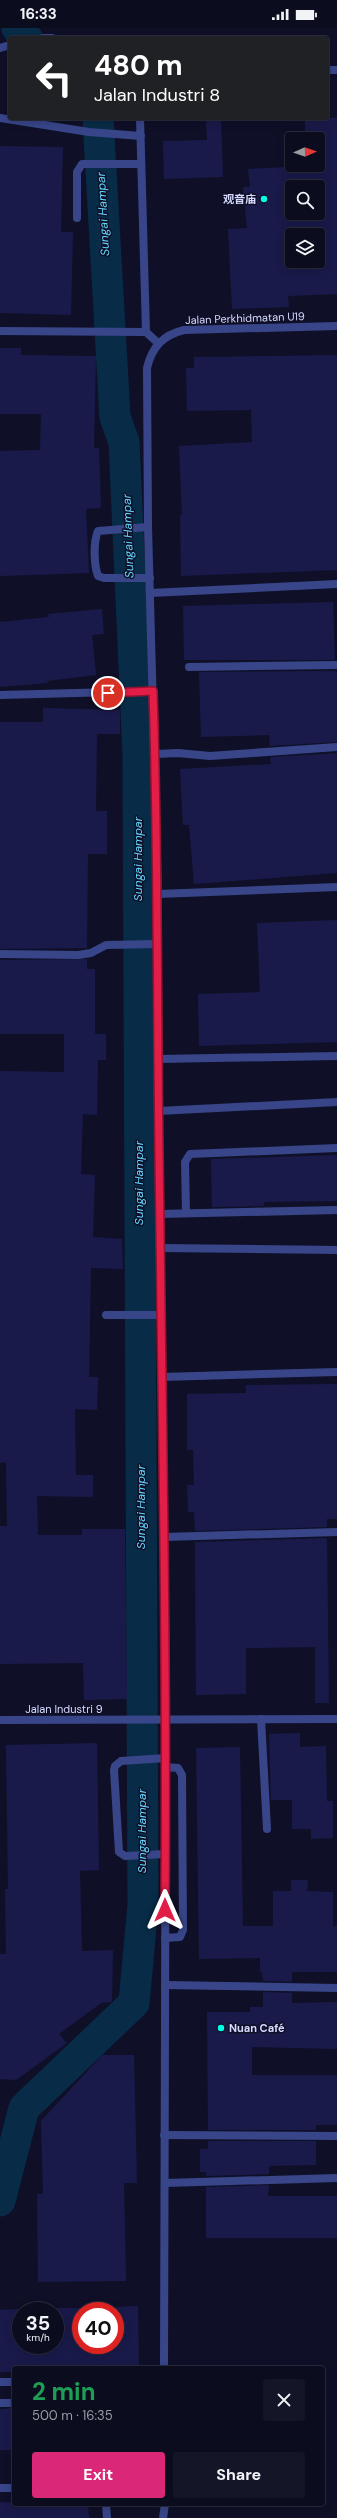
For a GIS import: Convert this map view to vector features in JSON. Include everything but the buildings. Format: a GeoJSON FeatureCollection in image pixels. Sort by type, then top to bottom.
{"type":"FeatureCollection","features":[{"type":"Feature","properties":{"kind":"street"},"geometry":{"type":"LineString","coordinates":[[13,120],[89,132],[141,136]]}},
{"type":"Feature","properties":{"kind":"street"},"geometry":{"type":"LineString","coordinates":[[140,120],[146,332]]}},
{"type":"Feature","properties":{"kind":"street"},"geometry":{"type":"LineString","coordinates":[[77,218],[78,167],[82,164],[91,162],[141,164]]}},
{"type":"Feature","properties":{"kind":"street","name":"Jalan Perkhidmatan U19"},"geometry":{"type":"LineString","coordinates":[[158,343],[166,337],[184,330],[337,326]]}},
{"type":"Feature","properties":{"kind":"street"},"geometry":{"type":"LineString","coordinates":[[0,331],[92,333],[146,332],[158,343],[150,358],[147,379],[150,691],[155,754],[158,894],[154,944],[158,1059],[166,1720],[164,2366]]}},
{"type":"Feature","properties":{"kind":"street"},"geometry":{"type":"LineString","coordinates":[[148,527],[98,531],[96,537],[96,571],[98,576],[104,578],[150,578]]}},
{"type":"Feature","properties":{"kind":"street"},"geometry":{"type":"LineString","coordinates":[[150,593],[337,584]]}},
{"type":"Feature","properties":{"kind":"street"},"geometry":{"type":"LineString","coordinates":[[189,667],[337,665]]}},
{"type":"Feature","properties":{"kind":"street"},"geometry":{"type":"LineString","coordinates":[[0,695],[150,691]]}},
{"type":"Feature","properties":{"kind":"street"},"geometry":{"type":"LineString","coordinates":[[155,754],[178,753],[210,756],[337,747]]}},
{"type":"Feature","properties":{"kind":"street"},"geometry":{"type":"LineString","coordinates":[[158,894],[337,888]]}},
{"type":"Feature","properties":{"kind":"street"},"geometry":{"type":"LineString","coordinates":[[0,954],[78,955],[91,952],[106,945],[154,944]]}},
{"type":"Feature","properties":{"kind":"street"},"geometry":{"type":"LineString","coordinates":[[158,1059],[337,1056]]}},
{"type":"Feature","properties":{"kind":"street"},"geometry":{"type":"LineString","coordinates":[[158,1111],[337,1102]]}},
{"type":"Feature","properties":{"kind":"street"},"geometry":{"type":"LineString","coordinates":[[186,1213],[185,1162],[190,1154],[337,1148]]}},
{"type":"Feature","properties":{"kind":"street"},"geometry":{"type":"LineString","coordinates":[[160,1214],[337,1210]]}},
{"type":"Feature","properties":{"kind":"street"},"geometry":{"type":"LineString","coordinates":[[160,1248],[337,1250]]}},
{"type":"Feature","properties":{"kind":"street"},"geometry":{"type":"LineString","coordinates":[[106,1315],[161,1315]]}},
{"type":"Feature","properties":{"kind":"street"},"geometry":{"type":"LineString","coordinates":[[162,1377],[337,1372]]}},
{"type":"Feature","properties":{"kind":"street"},"geometry":{"type":"LineString","coordinates":[[164,1537],[337,1532]]}},
{"type":"Feature","properties":{"kind":"street","name":"Jalan Industri 9"},"geometry":{"type":"LineString","coordinates":[[0,1720],[337,1718]]}},
{"type":"Feature","properties":{"kind":"street"},"geometry":{"type":"LineString","coordinates":[[261,1719],[267,1829]]}},
{"type":"Feature","properties":{"kind":"street"},"geometry":{"type":"LineString","coordinates":[[165,1854],[134,1856],[121,1855],[117,1848],[114,1770],[117,1763],[166,1758]]}},
{"type":"Feature","properties":{"kind":"street"},"geometry":{"type":"LineString","coordinates":[[165,1767],[178,1768],[182,1775],[183,1930],[180,1937],[165,1938]]}},
{"type":"Feature","properties":{"kind":"street"},"geometry":{"type":"LineString","coordinates":[[165,1985],[337,1988]]}},
{"type":"Feature","properties":{"kind":"street"},"geometry":{"type":"LineString","coordinates":[[164,2135],[337,2136]]}},
{"type":"Feature","properties":{"kind":"street"},"geometry":{"type":"LineString","coordinates":[[165,2183],[337,2178]]}},
{"type":"Feature","properties":{"kind":"street"},"geometry":{"type":"LineString","coordinates":[[0,2382],[12,2382]]}},
{"type":"Feature","properties":{"kind":"street"},"geometry":{"type":"LineString","coordinates":[[0,2403],[12,2403]]}},
{"type":"Feature","properties":{"kind":"street"},"geometry":{"type":"LineString","coordinates":[[0,2488],[12,2488]]}},
{"type":"Feature","properties":{"kind":"street"},"geometry":{"type":"LineString","coordinates":[[106,2506],[107,2518]]}},
{"type":"Feature","properties":{"kind":"street"},"geometry":{"type":"LineString","coordinates":[[163,2518],[165,2506]]}},
{"type":"Feature","properties":{"kind":"waterway","name":"Sungai Hampar"},"geometry":{"type":"LineString","coordinates":[[17,28],[25,36]]}},
{"type":"Feature","properties":{"kind":"waterway","name":"Sungai Hampar"},"geometry":{"type":"LineString","coordinates":[[0,2201],[24,2108],[134,2003],[143,1905],[138,754],[124,442],[115,417],[98,120]]}},
{"type":"Feature","properties":{"kind":"place","name":"观音庙"},"geometry":{"type":"Point","coordinates":[264,199]}},
{"type":"Feature","properties":{"kind":"place","name":"Nuan Café"},"geometry":{"type":"Point","coordinates":[221,2028]}},
{"type":"Feature","properties":{"kind":"route"},"geometry":{"type":"LineString","coordinates":[[108,693],[153,691],[158,894],[158,1072],[166,1680],[165,1910]]}}]}
